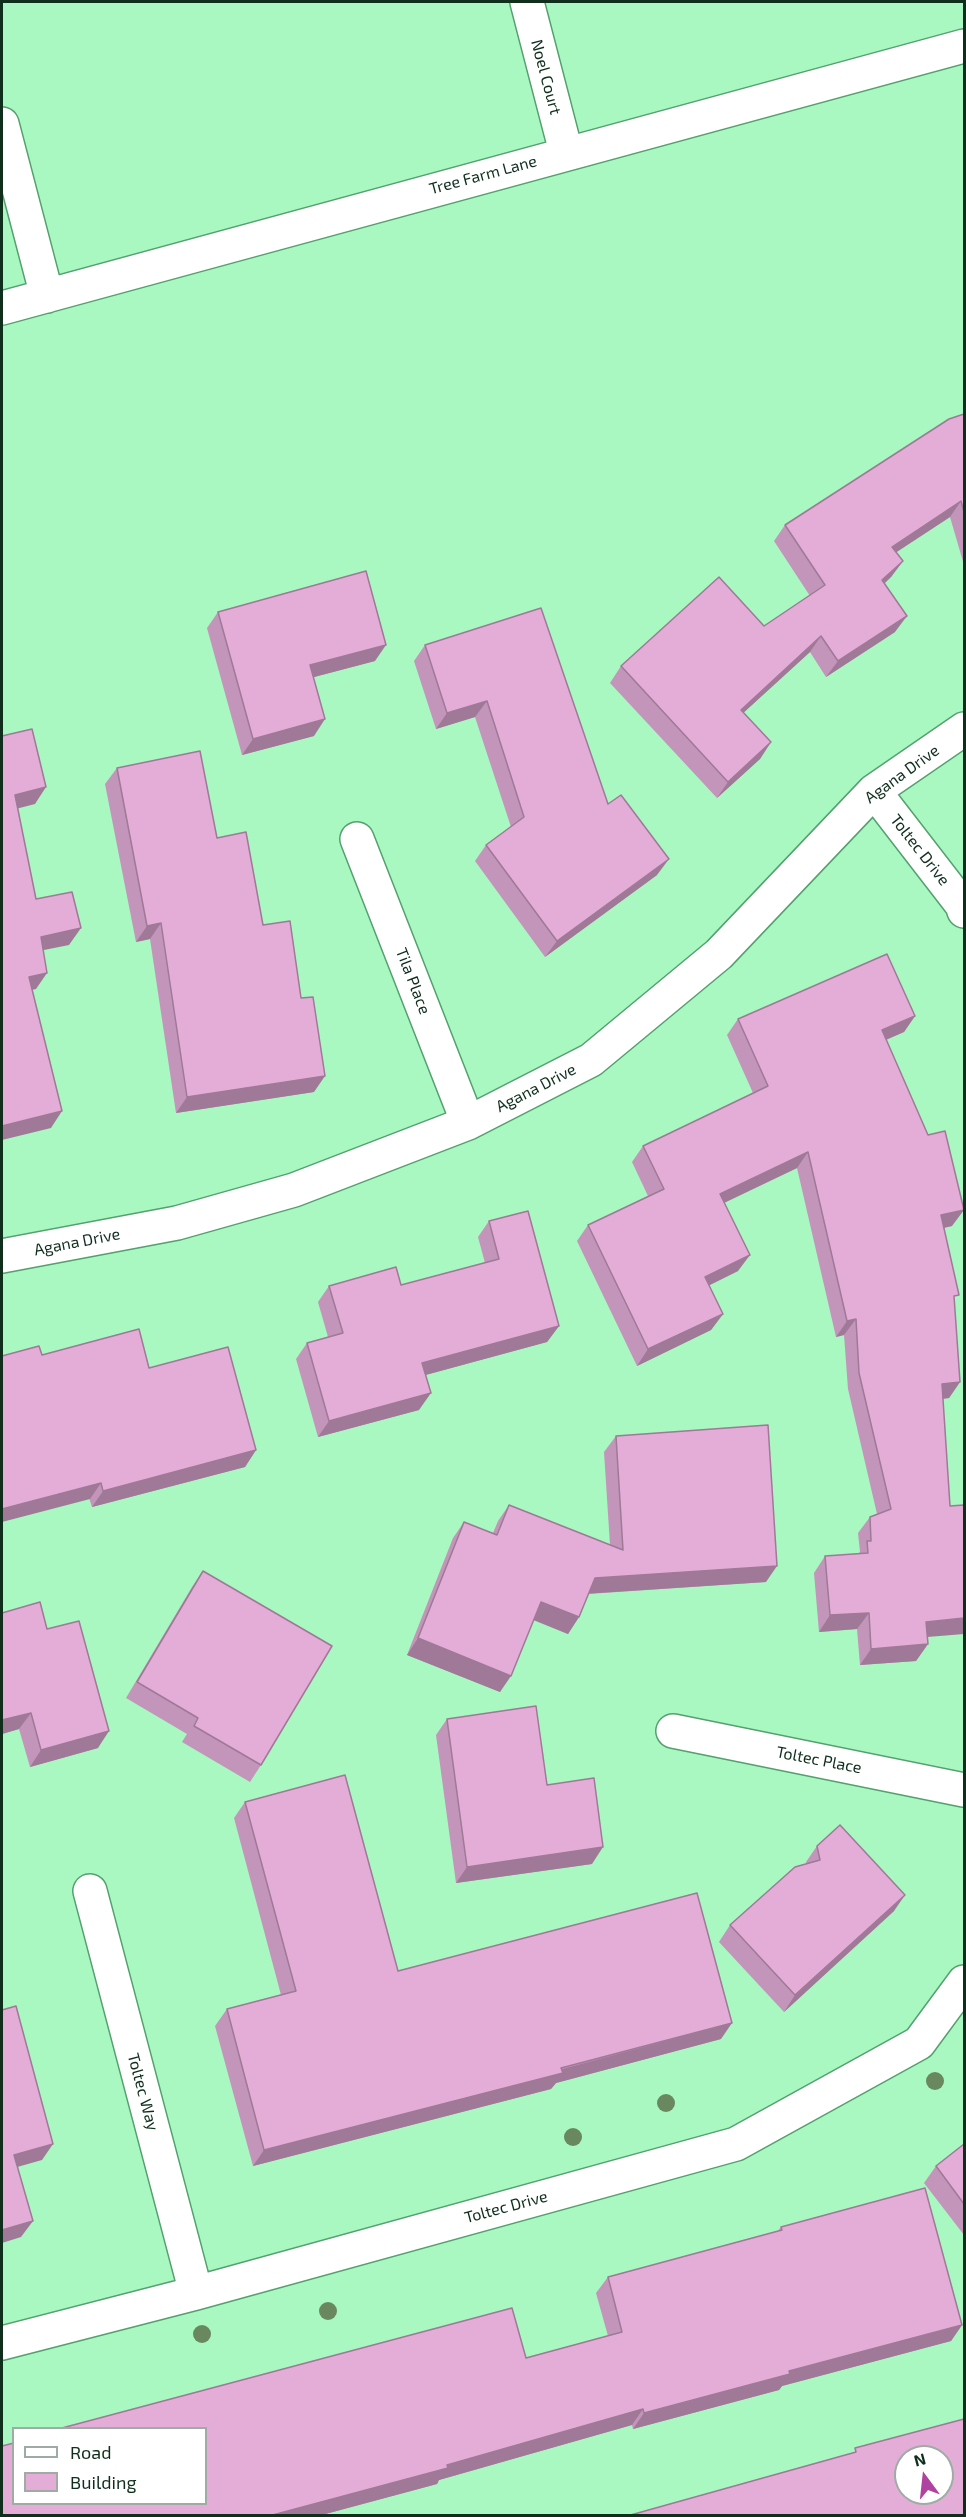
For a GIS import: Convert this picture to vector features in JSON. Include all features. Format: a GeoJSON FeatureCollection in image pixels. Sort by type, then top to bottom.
{"type":"FeatureCollection","features":[{"type":"Feature","properties":{"kind":"street","name":"Noel Court"},"geometry":{"type":"LineString","coordinates":[[527,2],[566,152]]}},
{"type":"Feature","properties":{"kind":"street","name":"Tree Farm Lane"},"geometry":{"type":"LineString","coordinates":[[2,308],[566,152],[964,46]]}},
{"type":"Feature","properties":{"kind":"street"},"geometry":{"type":"LineString","coordinates":[[2,124],[47,296]]}},
{"type":"Feature","properties":{"kind":"street","name":"Agana Drive"},"geometry":{"type":"LineString","coordinates":[[2,1256],[177,1223],[294,1191],[468,1123],[591,1060],[720,954],[874,791],[964,729]]}},
{"type":"Feature","properties":{"kind":"street","name":"Toltec Drive"},"geometry":{"type":"LineString","coordinates":[[874,791],[962,905],[964,911]]}},
{"type":"Feature","properties":{"kind":"street","name":"Tila Place"},"geometry":{"type":"LineString","coordinates":[[357,839],[468,1123]]}},
{"type":"Feature","properties":{"kind":"street","name":"Toltec Place"},"geometry":{"type":"LineString","coordinates":[[673,1731],[964,1790]]}},
{"type":"Feature","properties":{"kind":"street","name":"Toltec Way"},"geometry":{"type":"LineString","coordinates":[[90,1892],[196,2293]]}},
{"type":"Feature","properties":{"kind":"street","name":"Toltec Drive"},"geometry":{"type":"LineString","coordinates":[[2,2343],[196,2293],[736,2144],[919,2043],[964,1982]]}},
{"type":"Feature","properties":{"kind":"building"},"geometry":{"type":"Polygon","coordinates":[[[964,414],[964,512],[961,501],[892,547],[903,561],[882,580],[907,616],[838,661],[821,636],[741,710],[771,742],[728,782],[621,666],[719,577],[764,626],[825,585],[785,525],[949,419],[964,414]]]}},
{"type":"Feature","properties":{"kind":"building"},"geometry":{"type":"Polygon","coordinates":[[[366,571],[386,645],[310,665],[325,719],[253,739],[218,612],[366,571]]]}},
{"type":"Feature","properties":{"kind":"building"},"geometry":{"type":"Polygon","coordinates":[[[541,608],[608,804],[621,795],[669,859],[557,941],[486,845],[524,817],[487,701],[447,713],[425,645],[541,608]]]}},
{"type":"Feature","properties":{"kind":"building"},"geometry":{"type":"Polygon","coordinates":[[[32,729],[46,787],[15,795],[36,899],[72,892],[81,928],[41,937],[47,973],[29,977],[62,1111],[2,1126],[2,736],[32,729]]]}},
{"type":"Feature","properties":{"kind":"building"},"geometry":{"type":"Polygon","coordinates":[[[200,751],[217,838],[246,832],[263,925],[290,921],[301,998],[313,997],[325,1076],[187,1097],[161,923],[147,926],[117,768],[200,751]]]}},
{"type":"Feature","properties":{"kind":"building"},"geometry":{"type":"Polygon","coordinates":[[[887,954],[915,1016],[882,1030],[928,1135],[945,1131],[964,1210],[941,1215],[959,1295],[954,1296],[960,1382],[942,1384],[950,1506],[964,1505],[964,1618],[926,1622],[928,1644],[871,1649],[869,1613],[830,1615],[825,1556],[868,1553],[867,1541],[871,1541],[870,1517],[891,1509],[859,1373],[856,1319],[847,1321],[808,1152],[720,1194],[750,1255],[705,1277],[723,1314],[648,1349],[588,1225],[664,1189],[643,1146],[768,1086],[738,1019],[887,954]]]}},
{"type":"Feature","properties":{"kind":"building"},"geometry":{"type":"Polygon","coordinates":[[[528,1211],[559,1326],[422,1363],[431,1393],[329,1421],[307,1343],[343,1333],[329,1286],[396,1267],[401,1285],[499,1259],[489,1221],[528,1211]]]}},
{"type":"Feature","properties":{"kind":"building"},"geometry":{"type":"Polygon","coordinates":[[[139,1329],[149,1368],[228,1347],[256,1450],[103,1491],[101,1483],[2,1509],[2,1356],[39,1346],[42,1355],[139,1329]]]}},
{"type":"Feature","properties":{"kind":"building"},"geometry":{"type":"Polygon","coordinates":[[[768,1425],[777,1566],[595,1578],[579,1617],[541,1602],[511,1676],[418,1638],[464,1522],[497,1535],[509,1505],[623,1550],[616,1436],[768,1425]]]}},
{"type":"Feature","properties":{"kind":"building"},"geometry":{"type":"Polygon","coordinates":[[[203,1571],[332,1646],[261,1765],[194,1726],[198,1718],[137,1682],[203,1571]]]}},
{"type":"Feature","properties":{"kind":"building"},"geometry":{"type":"Polygon","coordinates":[[[40,1602],[47,1629],[79,1621],[109,1731],[41,1750],[31,1713],[2,1720],[2,1613],[40,1602]]]}},
{"type":"Feature","properties":{"kind":"building"},"geometry":{"type":"Polygon","coordinates":[[[536,1706],[547,1785],[594,1778],[603,1847],[467,1867],[447,1719],[536,1706]]]}},
{"type":"Feature","properties":{"kind":"building"},"geometry":{"type":"Polygon","coordinates":[[[345,1775],[398,1971],[697,1893],[732,2023],[561,2068],[563,2073],[264,2150],[227,2009],[296,1991],[245,1802],[345,1775]]]}},
{"type":"Feature","properties":{"kind":"building"},"geometry":{"type":"Polygon","coordinates":[[[840,1825],[905,1895],[795,1995],[730,1925],[795,1867],[820,1860],[817,1846],[840,1825]]]}},
{"type":"Feature","properties":{"kind":"building"},"geometry":{"type":"Polygon","coordinates":[[[16,2006],[53,2144],[14,2155],[33,2221],[2,2230],[2,2010],[16,2006]]]}},
{"type":"Feature","properties":{"kind":"building"},"geometry":{"type":"Polygon","coordinates":[[[964,2144],[964,2204],[936,2166],[964,2144]]]}},
{"type":"Feature","properties":{"kind":"building"},"geometry":{"type":"Polygon","coordinates":[[[925,2188],[962,2325],[789,2371],[790,2374],[644,2413],[643,2409],[447,2465],[448,2468],[269,2516],[2,2516],[2,2446],[12,2444],[12,2505],[207,2505],[207,2427],[66,2427],[512,2308],[526,2358],[622,2332],[608,2277],[782,2230],[781,2227],[925,2188]]]}},
{"type":"Feature","properties":{"kind":"building"},"geometry":{"type":"Polygon","coordinates":[[[964,2419],[964,2516],[627,2516],[856,2452],[855,2448],[964,2419]]]}}]}
